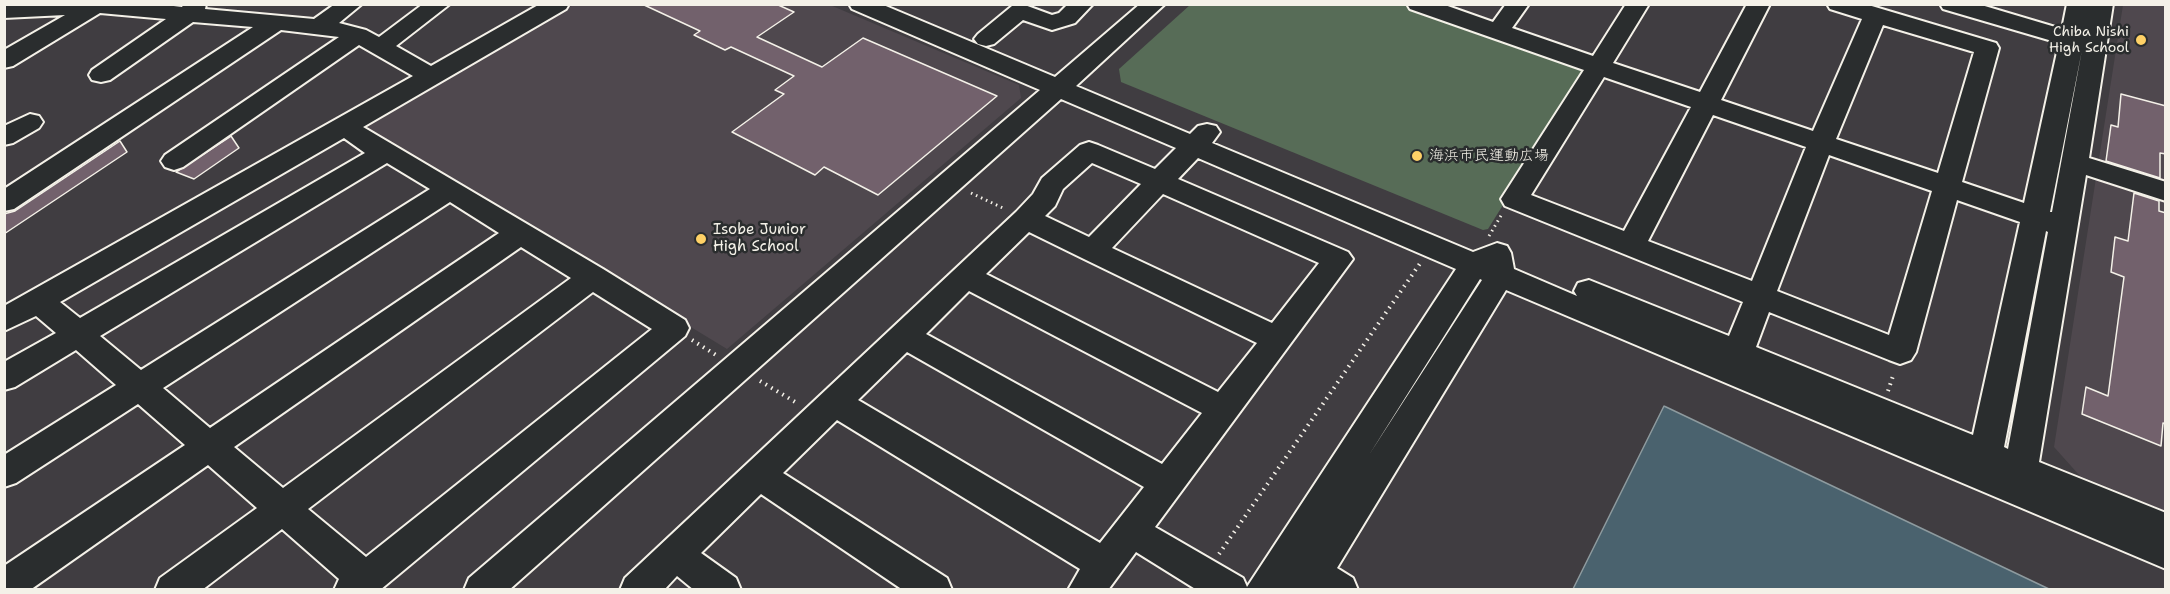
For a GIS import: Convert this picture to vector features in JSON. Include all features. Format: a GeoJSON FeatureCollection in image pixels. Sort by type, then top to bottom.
{"type":"FeatureCollection","features":[{"type":"Feature","properties":{"kind":"street"},"geometry":{"type":"LineString","coordinates":[[234,18],[259,4]]}},
{"type":"Feature","properties":{"kind":"street"},"geometry":{"type":"LineString","coordinates":[[319,26],[351,4]]}},
{"type":"Feature","properties":{"kind":"street"},"geometry":{"type":"LineString","coordinates":[[380,47],[439,4]]}},
{"type":"Feature","properties":{"kind":"street"},"geometry":{"type":"LineString","coordinates":[[4,320],[558,4]]}},
{"type":"Feature","properties":{"kind":"street"},"geometry":{"type":"LineString","coordinates":[[860,4],[907,10],[986,39],[1067,82]]}},
{"type":"Feature","properties":{"kind":"street"},"geometry":{"type":"LineString","coordinates":[[986,39],[1012,8],[1052,23],[1067,18],[1082,4]]}},
{"type":"Feature","properties":{"kind":"street"},"geometry":{"type":"LineString","coordinates":[[482,590],[1154,4]]}},
{"type":"Feature","properties":{"kind":"street"},"geometry":{"type":"LineString","coordinates":[[1418,4],[2065,227]]}},
{"type":"Feature","properties":{"kind":"street"},"geometry":{"type":"LineString","coordinates":[[1497,32],[1518,4]]}},
{"type":"Feature","properties":{"kind":"street"},"geometry":{"type":"LineString","coordinates":[[1638,4],[1515,199],[1900,352],[1987,48],[1838,4]]}},
{"type":"Feature","properties":{"kind":"street"},"geometry":{"type":"LineString","coordinates":[[1631,245],[1759,4]]}},
{"type":"Feature","properties":{"kind":"street"},"geometry":{"type":"LineString","coordinates":[[1951,4],[2084,42]]}},
{"type":"Feature","properties":{"kind":"street"},"geometry":{"type":"LineString","coordinates":[[2010,477],[2065,227],[2076,163],[2084,42],[2079,4]]}},
{"type":"Feature","properties":{"kind":"street"},"geometry":{"type":"LineString","coordinates":[[1986,455],[2037,217],[2084,42],[2102,4]]}},
{"type":"Feature","properties":{"kind":"street"},"geometry":{"type":"LineString","coordinates":[[4,11],[96,5],[193,9],[234,18],[319,26],[358,35],[432,76]]}},
{"type":"Feature","properties":{"kind":"street"},"geometry":{"type":"LineString","coordinates":[[4,61],[96,5]]}},
{"type":"Feature","properties":{"kind":"street"},"geometry":{"type":"LineString","coordinates":[[101,75],[193,9]]}},
{"type":"Feature","properties":{"kind":"street"},"geometry":{"type":"LineString","coordinates":[[907,10],[1067,82],[1490,264],[2010,477],[2166,553]]}},
{"type":"Feature","properties":{"kind":"street"},"geometry":{"type":"LineString","coordinates":[[1738,353],[1821,143],[1875,16]]}},
{"type":"Feature","properties":{"kind":"street"},"geometry":{"type":"LineString","coordinates":[[4,202],[277,22]]}},
{"type":"Feature","properties":{"kind":"street"},"geometry":{"type":"LineString","coordinates":[[174,161],[358,35]]}},
{"type":"Feature","properties":{"kind":"street"},"geometry":{"type":"LineString","coordinates":[[4,138],[30,122]]}},
{"type":"Feature","properties":{"kind":"street"},"geometry":{"type":"LineString","coordinates":[[39,301],[282,508],[358,584],[674,328],[394,155],[384,153],[344,126]]}},
{"type":"Feature","properties":{"kind":"street"},"geometry":{"type":"LineString","coordinates":[[1092,251],[1200,139]]}},
{"type":"Feature","properties":{"kind":"street"},"geometry":{"type":"LineString","coordinates":[[638,590],[1026,219],[1045,199],[1052,184],[1089,151],[1338,259],[1095,577],[827,410]]}},
{"type":"Feature","properties":{"kind":"street"},"geometry":{"type":"LineString","coordinates":[[4,378],[384,153]]}},
{"type":"Feature","properties":{"kind":"street"},"geometry":{"type":"LineString","coordinates":[[2076,163],[2166,192]]}},
{"type":"Feature","properties":{"kind":"street"},"geometry":{"type":"LineString","coordinates":[[4,473],[449,190]]}},
{"type":"Feature","properties":{"kind":"street"},"geometry":{"type":"LineString","coordinates":[[1026,219],[1276,339]]}},
{"type":"Feature","properties":{"kind":"street"},"geometry":{"type":"LineString","coordinates":[[4,587],[520,233]]}},
{"type":"Feature","properties":{"kind":"street"},"geometry":{"type":"LineString","coordinates":[[1490,264],[1738,353],[1986,455],[2010,477],[2166,529]]}},
{"type":"Feature","properties":{"kind":"street"},"geometry":{"type":"LineString","coordinates":[[1319,584],[1490,264]]}},
{"type":"Feature","properties":{"kind":"street"},"geometry":{"type":"LineString","coordinates":[[1264,590],[1490,264]]}},
{"type":"Feature","properties":{"kind":"street"},"geometry":{"type":"LineString","coordinates":[[173,590],[594,277]]}},
{"type":"Feature","properties":{"kind":"street"},"geometry":{"type":"LineString","coordinates":[[966,277],[1223,409]]}},
{"type":"Feature","properties":{"kind":"street"},"geometry":{"type":"LineString","coordinates":[[904,336],[1167,483]]}},
{"type":"Feature","properties":{"kind":"street"},"geometry":{"type":"LineString","coordinates":[[759,474],[934,590]]}},
{"type":"Feature","properties":{"kind":"street"},"geometry":{"type":"LineString","coordinates":[[1131,531],[1217,582]]}},
{"type":"Feature","properties":{"kind":"street"},"geometry":{"type":"LineString","coordinates":[[675,554],[723,590]]}},
{"type":"Feature","properties":{"kind":"path"},"geometry":{"type":"LineString","coordinates":[[968,191],[1026,219]]}},
{"type":"Feature","properties":{"kind":"path"},"geometry":{"type":"LineString","coordinates":[[1217,582],[1425,255]]}},
{"type":"Feature","properties":{"kind":"path"},"geometry":{"type":"LineString","coordinates":[[674,328],[722,360]]}},
{"type":"Feature","properties":{"kind":"path"},"geometry":{"type":"LineString","coordinates":[[1886,401],[1900,352]]}},
{"type":"Feature","properties":{"kind":"path"},"geometry":{"type":"LineString","coordinates":[[757,379],[827,410]]}},
{"type":"Feature","properties":{"kind":"shaded area","name":"Isobe Junior High School"},"geometry":{"type":"Polygon","coordinates":[[[575,4],[830,5],[1019,85],[1021,98],[727,349],[365,129],[367,123],[575,4]]]}},
{"type":"Feature","properties":{"kind":"shaded area"},"geometry":{"type":"Polygon","coordinates":[[[2123,5],[2165,5],[2165,511],[2080,476],[2054,447],[2123,5]]]}},
{"type":"Feature","properties":{"kind":"green space","name":"海浜市民運動広場"},"geometry":{"type":"Polygon","coordinates":[[[1403,4],[1583,66],[1587,71],[1488,229],[1483,230],[1121,82],[1119,69],[1190,5],[1403,4]]]}},
{"type":"Feature","properties":{"kind":"water"},"geometry":{"type":"Polygon","coordinates":[[[1664,406],[2049,589],[1573,589],[1664,406]]]}},
{"type":"Feature","properties":{"kind":"building"},"geometry":{"type":"Polygon","coordinates":[[[642,4],[776,4],[794,12],[757,37],[822,67],[863,38],[997,96],[878,195],[824,167],[815,175],[732,132],[784,94],[775,90],[794,76],[731,47],[725,50],[694,35],[700,31],[642,4]]]}},
{"type":"Feature","properties":{"kind":"building"},"geometry":{"type":"Polygon","coordinates":[[[2121,94],[2166,106],[2166,154],[2160,153],[2160,178],[2106,161],[2111,125],[2118,127],[2121,94]]]}},
{"type":"Feature","properties":{"kind":"building"},"geometry":{"type":"Polygon","coordinates":[[[231,136],[239,148],[194,179],[176,172],[231,136]]]}},
{"type":"Feature","properties":{"kind":"building"},"geometry":{"type":"Polygon","coordinates":[[[120,141],[127,152],[4,234],[4,214],[15,211],[120,141]]]}},
{"type":"Feature","properties":{"kind":"building"},"geometry":{"type":"Polygon","coordinates":[[[2134,193],[2159,201],[2159,211],[2166,213],[2166,424],[2163,423],[2161,446],[2082,414],[2086,387],[2108,396],[2124,277],[2111,272],[2115,237],[2128,241],[2134,193]]]}},
{"type":"Feature","properties":{"kind":"place","name":"Chiba Nishi High School"},"geometry":{"type":"Point","coordinates":[2141,40]}},
{"type":"Feature","properties":{"kind":"place","name":"海浜市民運動広場"},"geometry":{"type":"Point","coordinates":[1417,156]}},
{"type":"Feature","properties":{"kind":"place","name":"Isobe Junior High School"},"geometry":{"type":"Point","coordinates":[701,239]}}]}
